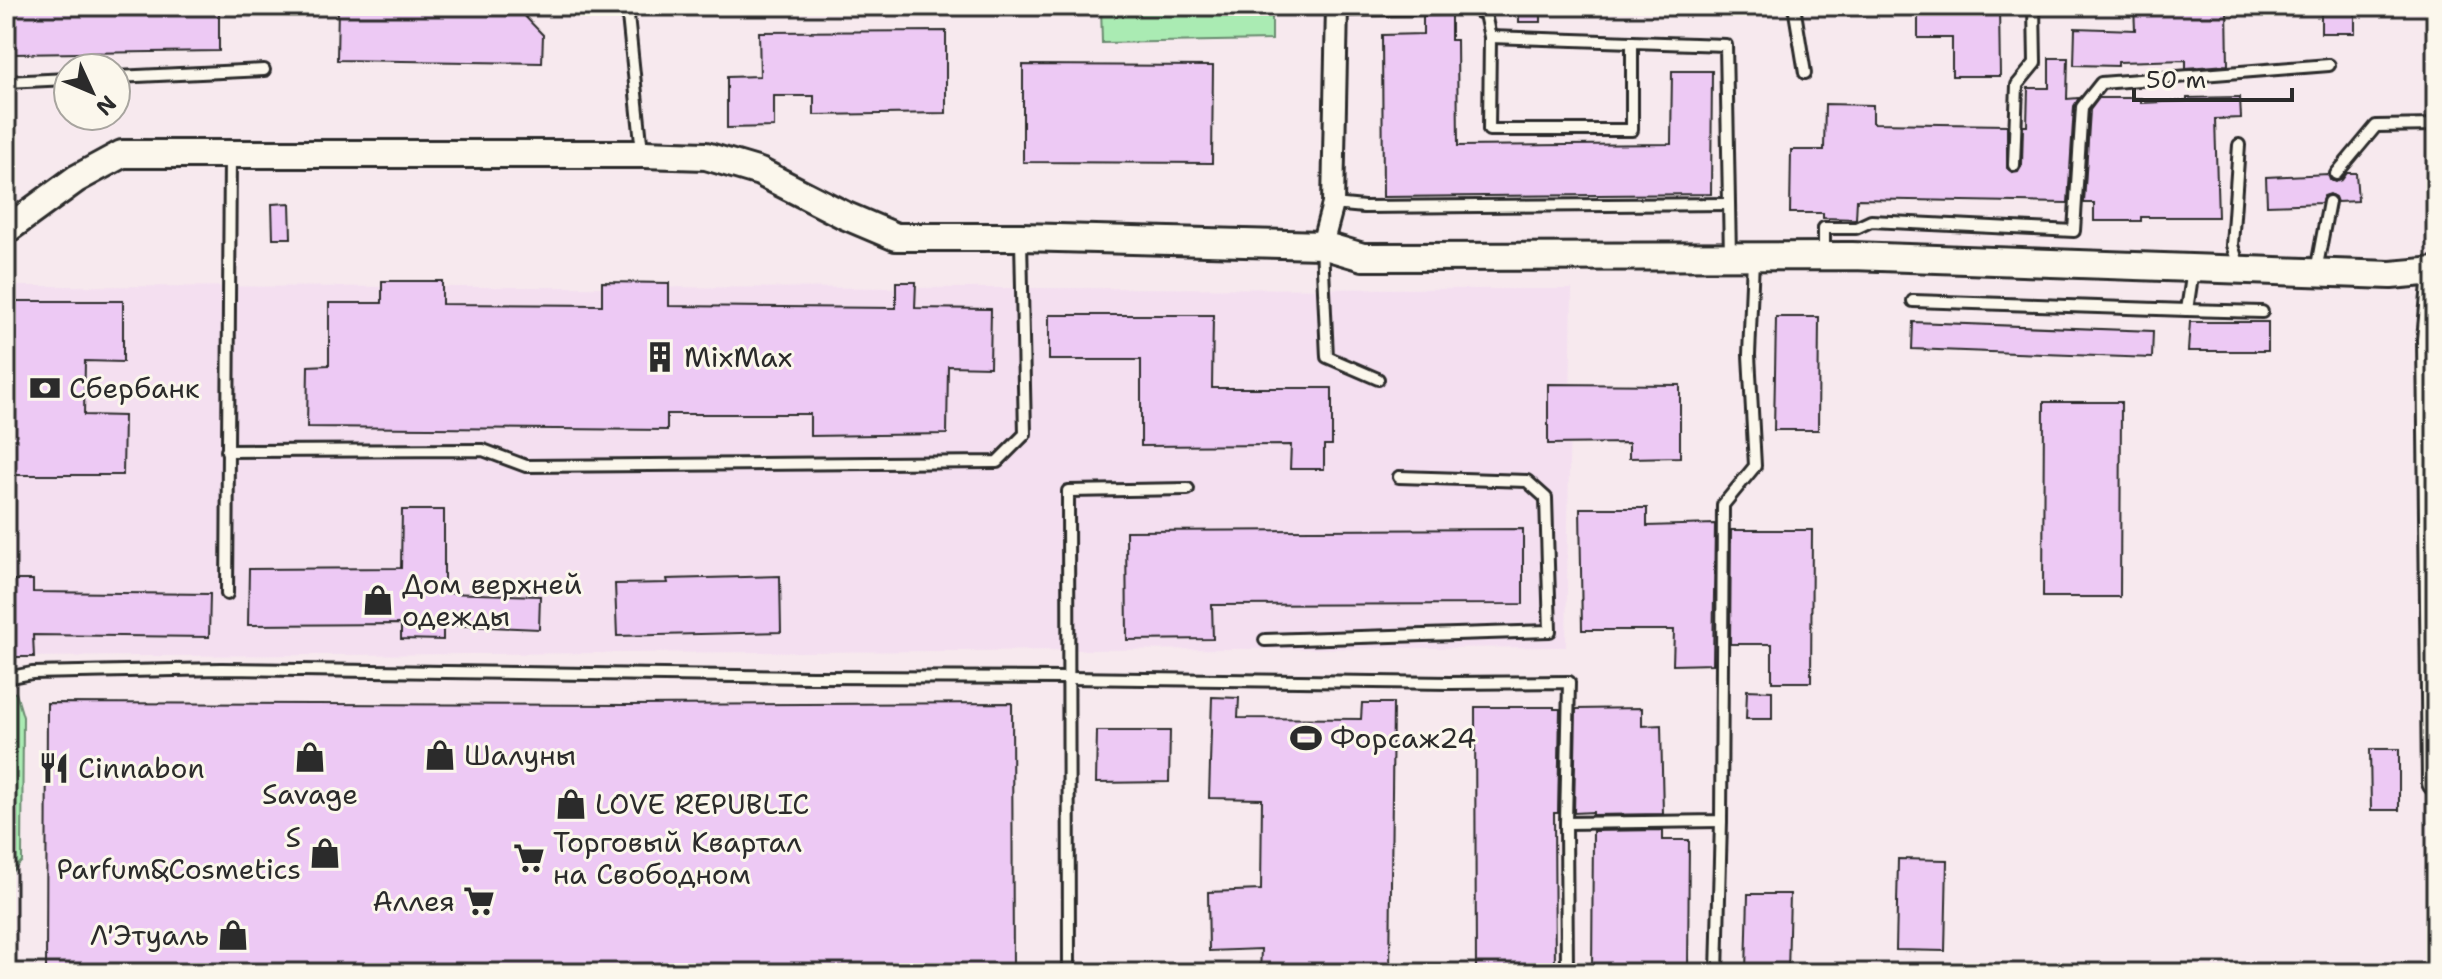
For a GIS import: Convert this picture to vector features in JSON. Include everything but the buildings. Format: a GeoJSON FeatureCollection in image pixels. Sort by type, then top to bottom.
{"type":"FeatureCollection","features":[{"type":"Feature","properties":{"kind":"street"},"geometry":{"type":"LineString","coordinates":[[1322,245],[1333,204],[1337,8]]}},
{"type":"Feature","properties":{"kind":"street"},"geometry":{"type":"LineString","coordinates":[[6,230],[76,179],[122,154],[643,154],[706,156],[760,172],[844,215],[896,237],[1322,245],[1363,257],[1824,255],[2193,270],[2391,275],[2436,271]]}},
{"type":"Feature","properties":{"kind":"street"},"geometry":{"type":"LineString","coordinates":[[2436,284],[2431,340],[2436,782]]}},
{"type":"Feature","properties":{"kind":"lane"},"geometry":{"type":"LineString","coordinates":[[627,6],[643,154]]}},
{"type":"Feature","properties":{"kind":"lane"},"geometry":{"type":"LineString","coordinates":[[1794,6],[1805,73]]}},
{"type":"Feature","properties":{"kind":"lane"},"geometry":{"type":"LineString","coordinates":[[2014,165],[2017,85],[2035,63],[2034,6]]}},
{"type":"Feature","properties":{"kind":"lane"},"geometry":{"type":"LineString","coordinates":[[1337,8],[1468,7],[1485,14],[1490,37],[1489,130],[1632,130],[1632,42]]}},
{"type":"Feature","properties":{"kind":"lane"},"geometry":{"type":"LineString","coordinates":[[1490,37],[1726,45],[1728,204],[1741,257],[1755,466],[1723,505],[1717,973]]}},
{"type":"Feature","properties":{"kind":"lane"},"geometry":{"type":"LineString","coordinates":[[1824,255],[1824,228],[1856,228],[1871,221],[2074,231],[2082,107],[2101,83],[2329,65]]}},
{"type":"Feature","properties":{"kind":"lane"},"geometry":{"type":"LineString","coordinates":[[132,76],[264,70]]}},
{"type":"Feature","properties":{"kind":"lane"},"geometry":{"type":"LineString","coordinates":[[6,82],[52,80]]}},
{"type":"Feature","properties":{"kind":"lane"},"geometry":{"type":"LineString","coordinates":[[2336,174],[2376,126],[2436,125]]}},
{"type":"Feature","properties":{"kind":"lane"},"geometry":{"type":"LineString","coordinates":[[2239,145],[2232,245],[2240,270]]}},
{"type":"Feature","properties":{"kind":"lane"},"geometry":{"type":"LineString","coordinates":[[227,594],[230,153]]}},
{"type":"Feature","properties":{"kind":"lane"},"geometry":{"type":"LineString","coordinates":[[2316,272],[2329,202]]}},
{"type":"Feature","properties":{"kind":"lane"},"geometry":{"type":"LineString","coordinates":[[1333,204],[1380,207],[1728,204]]}},
{"type":"Feature","properties":{"kind":"lane"},"geometry":{"type":"LineString","coordinates":[[227,451],[483,450],[526,466],[997,462],[1025,434],[1021,237]]}},
{"type":"Feature","properties":{"kind":"lane"},"geometry":{"type":"LineString","coordinates":[[1322,245],[1327,357],[1378,379]]}},
{"type":"Feature","properties":{"kind":"lane"},"geometry":{"type":"LineString","coordinates":[[2187,310],[2193,270]]}},
{"type":"Feature","properties":{"kind":"lane"},"geometry":{"type":"LineString","coordinates":[[1913,301],[2262,312]]}},
{"type":"Feature","properties":{"kind":"lane"},"geometry":{"type":"LineString","coordinates":[[1265,640],[1550,631],[1546,498],[1527,481],[1399,477]]}},
{"type":"Feature","properties":{"kind":"lane"},"geometry":{"type":"LineString","coordinates":[[1069,973],[1068,491],[1188,489]]}},
{"type":"Feature","properties":{"kind":"lane"},"geometry":{"type":"LineString","coordinates":[[6,678],[32,673],[221,669],[1569,682],[1567,973]]}},
{"type":"Feature","properties":{"kind":"lane"},"geometry":{"type":"LineString","coordinates":[[1566,823],[1721,821]]}},
{"type":"Feature","properties":{"kind":"shaded area"},"geometry":{"type":"Polygon","coordinates":[[[6,286],[1572,289],[1566,647],[6,657],[6,286]]]}},
{"type":"Feature","properties":{"kind":"green space"},"geometry":{"type":"Polygon","coordinates":[[[1101,6],[1272,6],[1272,40],[1102,43],[1101,6]]]}},
{"type":"Feature","properties":{"kind":"green space"},"geometry":{"type":"Polygon","coordinates":[[[6,691],[16,693],[23,717],[22,861],[6,878],[6,691]]]}},
{"type":"Feature","properties":{"kind":"place","name":"MixMax"},"geometry":{"type":"Point","coordinates":[660,357]}},
{"type":"Feature","properties":{"kind":"place","name":"Сбербанк"},"geometry":{"type":"Point","coordinates":[45,388]}},
{"type":"Feature","properties":{"kind":"place","name":"Дом верхней одежды"},"geometry":{"type":"Point","coordinates":[378,600]}},
{"type":"Feature","properties":{"kind":"place","name":"Форсаж24"},"geometry":{"type":"Point","coordinates":[1306,738]}},
{"type":"Feature","properties":{"kind":"place","name":"Шалуны"},"geometry":{"type":"Point","coordinates":[440,755]}},
{"type":"Feature","properties":{"kind":"place","name":"Savage"},"geometry":{"type":"Point","coordinates":[310,757]}},
{"type":"Feature","properties":{"kind":"place","name":"Cinnabon"},"geometry":{"type":"Point","coordinates":[54,768]}},
{"type":"Feature","properties":{"kind":"place","name":"LOVE REPUBLIC"},"geometry":{"type":"Point","coordinates":[571,804]}},
{"type":"Feature","properties":{"kind":"place","name":"S Parfum&Cosmetics"},"geometry":{"type":"Point","coordinates":[325,853]}},
{"type":"Feature","properties":{"kind":"place","name":"Торговый Квартал на Свободном"},"geometry":{"type":"Point","coordinates":[529,858]}},
{"type":"Feature","properties":{"kind":"place","name":"Аллея"},"geometry":{"type":"Point","coordinates":[479,901]}},
{"type":"Feature","properties":{"kind":"place","name":"Л'Этуаль"},"geometry":{"type":"Point","coordinates":[233,935]}}]}
